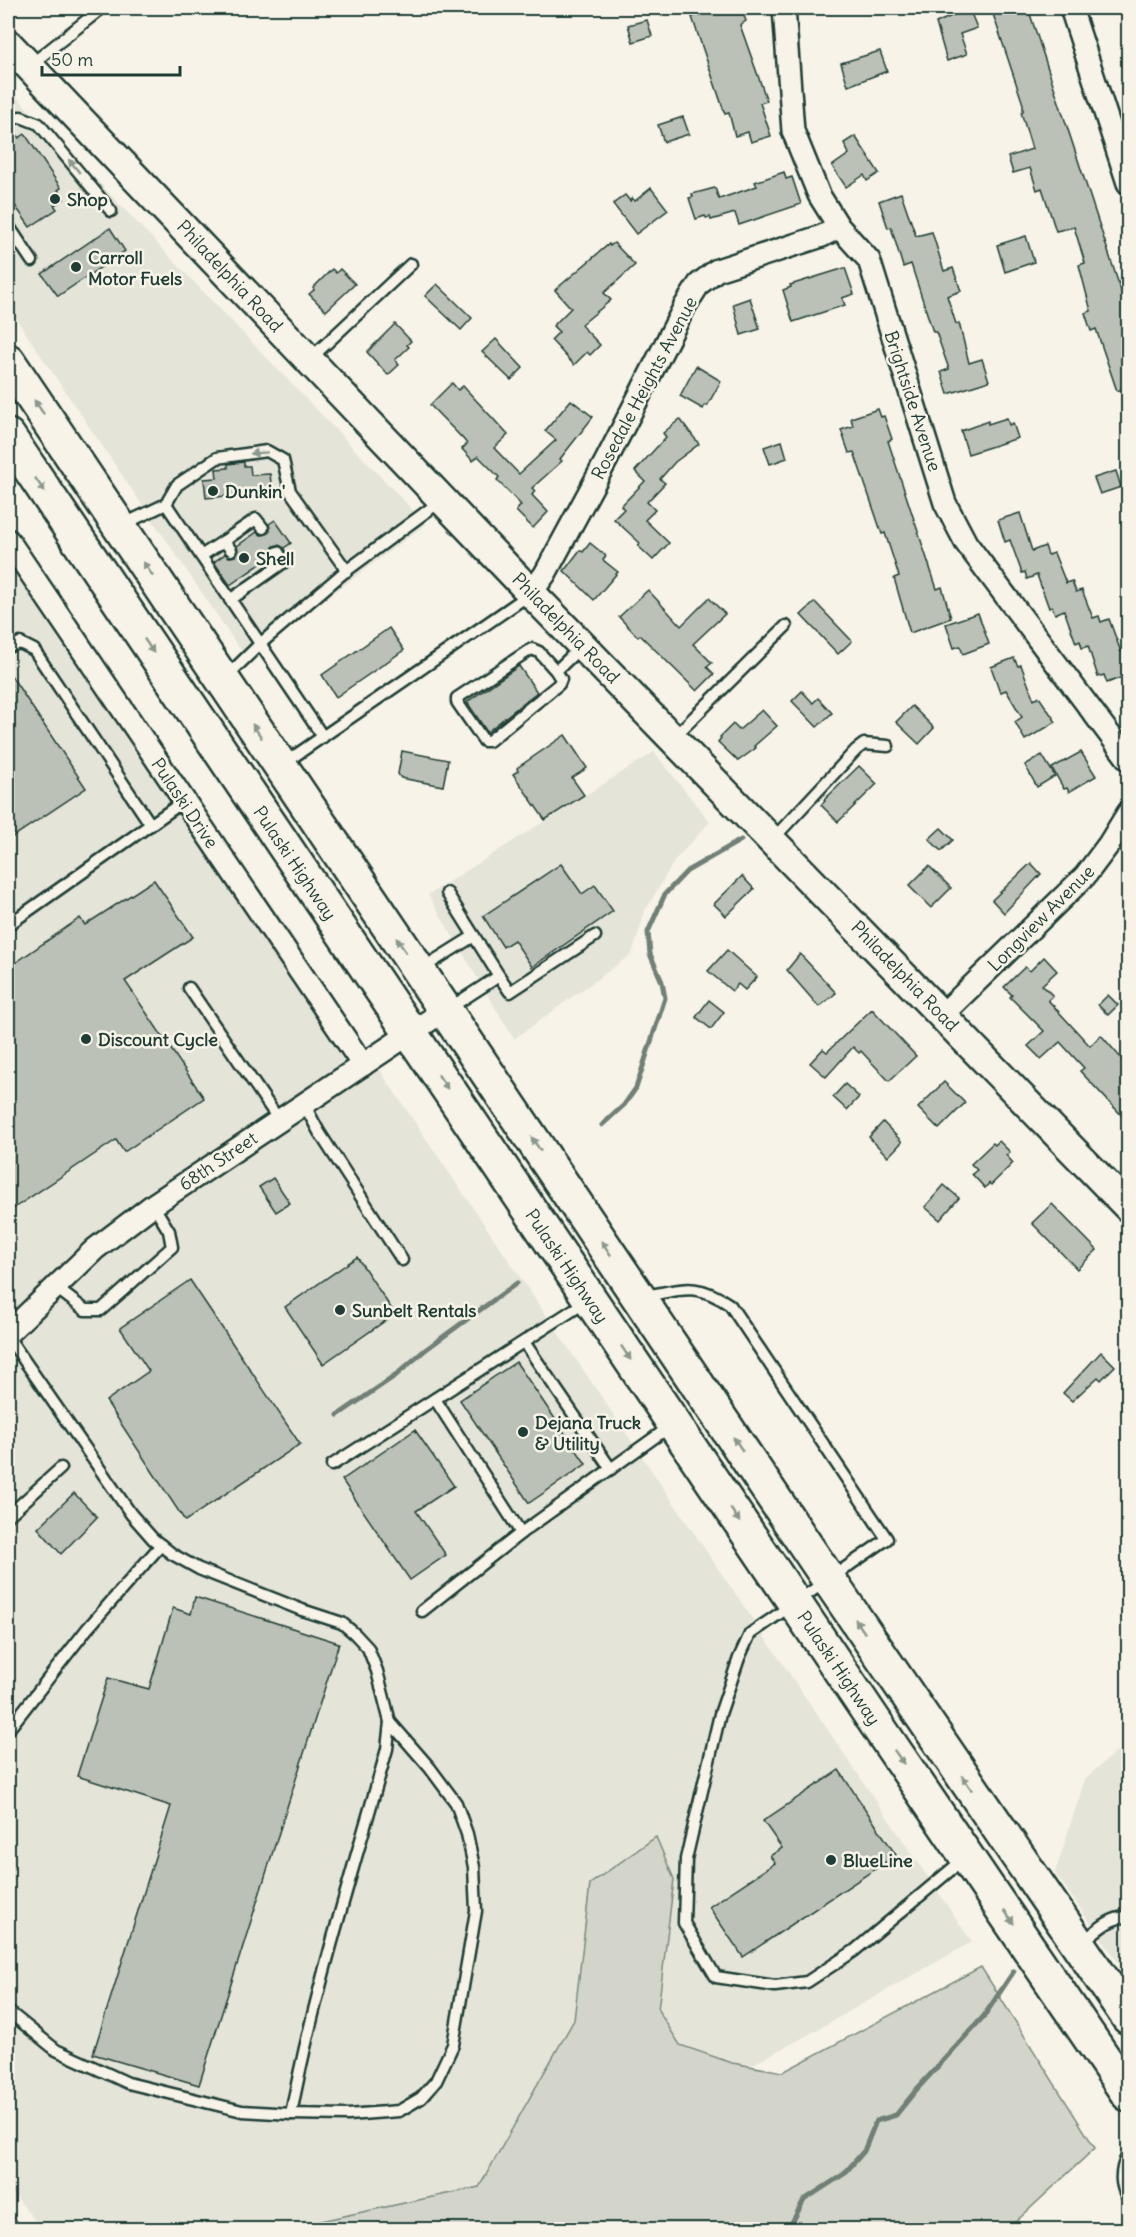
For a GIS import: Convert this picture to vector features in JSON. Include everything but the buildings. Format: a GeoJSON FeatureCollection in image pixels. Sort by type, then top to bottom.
{"type":"FeatureCollection","features":[{"type":"Feature","properties":{"kind":"highway"},"geometry":{"type":"LineString","coordinates":[[8,361],[829,1580],[1128,2017]]}},
{"type":"Feature","properties":{"kind":"highway","name":"Pulaski Highway"},"geometry":{"type":"LineString","coordinates":[[8,436],[1128,2094]]}},
{"type":"Feature","properties":{"kind":"main road","name":"Philadelphia Road"},"geometry":{"type":"LineString","coordinates":[[8,44],[582,646],[1128,1207]]}},
{"type":"Feature","properties":{"kind":"street","name":"Brightside Avenue"},"geometry":{"type":"LineString","coordinates":[[784,8],[794,131],[819,195],[839,227],[868,260],[898,358],[915,402],[945,503],[966,543],[1128,759]]}},
{"type":"Feature","properties":{"kind":"street"},"geometry":{"type":"LineString","coordinates":[[1071,8],[1127,171]]}},
{"type":"Feature","properties":{"kind":"street","name":"Rosedale Heights Avenue"},"geometry":{"type":"LineString","coordinates":[[531,593],[545,574],[685,306],[699,284],[707,276],[728,266],[822,236],[839,227]]}},
{"type":"Feature","properties":{"kind":"street","name":"Pulaski Drive"},"geometry":{"type":"LineString","coordinates":[[11,553],[184,801],[363,1065]]}},
{"type":"Feature","properties":{"kind":"street","name":"Longview Avenue"},"geometry":{"type":"LineString","coordinates":[[942,1015],[1086,876],[1128,813]]}},
{"type":"Feature","properties":{"kind":"street","name":"68th Street"},"geometry":{"type":"LineString","coordinates":[[8,1335],[95,1249],[153,1205],[445,1010]]}},
{"type":"Feature","properties":{"kind":"lane"},"geometry":{"type":"LineString","coordinates":[[28,66],[102,8]]}},
{"type":"Feature","properties":{"kind":"lane"},"geometry":{"type":"LineString","coordinates":[[8,119],[21,117],[39,124],[111,211]]}},
{"type":"Feature","properties":{"kind":"lane"},"geometry":{"type":"LineString","coordinates":[[8,225],[32,261]]}},
{"type":"Feature","properties":{"kind":"lane"},"geometry":{"type":"LineString","coordinates":[[309,360],[411,264]]}},
{"type":"Feature","properties":{"kind":"lane"},"geometry":{"type":"LineString","coordinates":[[119,527],[166,504],[177,485],[217,458],[267,451],[283,460],[290,491],[347,571]]}},
{"type":"Feature","properties":{"kind":"lane"},"geometry":{"type":"LineString","coordinates":[[222,680],[260,644],[347,571],[442,500]]}},
{"type":"Feature","properties":{"kind":"lane"},"geometry":{"type":"LineString","coordinates":[[166,504],[322,737]]}},
{"type":"Feature","properties":{"kind":"lane"},"geometry":{"type":"LineString","coordinates":[[201,556],[228,545],[256,519],[262,528]]}},
{"type":"Feature","properties":{"kind":"lane"},"geometry":{"type":"LineString","coordinates":[[230,600],[284,562],[278,552]]}},
{"type":"Feature","properties":{"kind":"lane"},"geometry":{"type":"LineString","coordinates":[[247,573],[253,584]]}},
{"type":"Feature","properties":{"kind":"lane"},"geometry":{"type":"LineString","coordinates":[[280,766],[531,593]]}},
{"type":"Feature","properties":{"kind":"lane"},"geometry":{"type":"LineString","coordinates":[[673,739],[786,626]]}},
{"type":"Feature","properties":{"kind":"lane"},"geometry":{"type":"LineString","coordinates":[[8,647],[20,644],[34,650],[151,825]]}},
{"type":"Feature","properties":{"kind":"lane"},"geometry":{"type":"LineString","coordinates":[[556,671],[582,646]]}},
{"type":"Feature","properties":{"kind":"lane"},"geometry":{"type":"LineString","coordinates":[[532,649],[539,652],[556,671],[561,679],[559,684],[489,741],[484,741],[457,702],[458,698],[532,649]]}},
{"type":"Feature","properties":{"kind":"lane"},"geometry":{"type":"LineString","coordinates":[[772,840],[856,750],[864,744],[888,746]]}},
{"type":"Feature","properties":{"kind":"lane"},"geometry":{"type":"LineString","coordinates":[[8,925],[184,801]]}},
{"type":"Feature","properties":{"kind":"lane"},"geometry":{"type":"LineString","coordinates":[[447,893],[510,992],[595,936]]}},
{"type":"Feature","properties":{"kind":"lane"},"geometry":{"type":"LineString","coordinates":[[418,971],[474,936]]}},
{"type":"Feature","properties":{"kind":"lane"},"geometry":{"type":"LineString","coordinates":[[445,1010],[499,975]]}},
{"type":"Feature","properties":{"kind":"lane"},"geometry":{"type":"LineString","coordinates":[[189,988],[279,1120]]}},
{"type":"Feature","properties":{"kind":"lane"},"geometry":{"type":"LineString","coordinates":[[304,1104],[319,1132],[402,1260]]}},
{"type":"Feature","properties":{"kind":"lane"},"geometry":{"type":"LineString","coordinates":[[55,1287],[85,1310],[101,1310],[172,1247],[169,1231],[153,1205]]}},
{"type":"Feature","properties":{"kind":"lane"},"geometry":{"type":"LineString","coordinates":[[639,1297],[695,1289],[712,1293],[730,1305],[887,1539],[750,1634],[739,1658],[720,1714],[686,1859],[684,1923],[716,1977],[775,1986],[807,1982],[854,1951],[968,1856]]}},
{"type":"Feature","properties":{"kind":"lane"},"geometry":{"type":"LineString","coordinates":[[332,1465],[590,1299]]}},
{"type":"Feature","properties":{"kind":"lane"},"geometry":{"type":"LineString","coordinates":[[8,1335],[131,1514],[161,1545],[199,1569],[302,1610],[342,1623],[368,1648],[377,1671],[390,1722],[387,1749],[332,1938],[309,2026],[291,2114]]}},
{"type":"Feature","properties":{"kind":"lane"},"geometry":{"type":"LineString","coordinates":[[524,1342],[611,1469]]}},
{"type":"Feature","properties":{"kind":"lane"},"geometry":{"type":"LineString","coordinates":[[435,1399],[521,1533]]}},
{"type":"Feature","properties":{"kind":"lane"},"geometry":{"type":"LineString","coordinates":[[422,1611],[521,1533],[674,1424]]}},
{"type":"Feature","properties":{"kind":"lane"},"geometry":{"type":"LineString","coordinates":[[8,1516],[61,1468]]}},
{"type":"Feature","properties":{"kind":"lane"},"geometry":{"type":"LineString","coordinates":[[8,1730],[87,1629],[161,1545]]}},
{"type":"Feature","properties":{"kind":"lane"},"geometry":{"type":"LineString","coordinates":[[8,2011],[56,2050],[128,2083],[242,2111],[348,2115],[399,2111],[421,2098],[436,2081],[453,2045],[476,1911],[474,1868],[467,1834],[456,1803],[430,1768],[390,1722]]}},
{"type":"Feature","properties":{"kind":"lane"},"geometry":{"type":"LineString","coordinates":[[1078,1945],[1106,1924],[1121,1917],[1128,1917]]}},
{"type":"Feature","properties":{"kind":"lane"},"geometry":{"type":"LineString","coordinates":[[1128,2154],[1121,2169],[1128,2198]]}},
{"type":"Feature","properties":{"kind":"shaded area"},"geometry":{"type":"Polygon","coordinates":[[[8,88],[426,524],[246,658],[8,307],[8,88]]]}},
{"type":"Feature","properties":{"kind":"shaded area"},"geometry":{"type":"Polygon","coordinates":[[[8,524],[284,923],[397,1096],[972,1942],[797,2041],[641,2123],[574,2020],[478,2187],[311,2223],[299,2229],[42,2229],[8,2187],[8,524]]]}},
{"type":"Feature","properties":{"kind":"shaded area"},"geometry":{"type":"Polygon","coordinates":[[[654,752],[710,822],[675,860],[645,911],[632,954],[514,1039],[428,895],[654,752]]]}},
{"type":"Feature","properties":{"kind":"shaded area"},"geometry":{"type":"Polygon","coordinates":[[[1128,1749],[1128,1976],[1055,1873],[1085,1779],[1113,1754],[1128,1749]]]}},
{"type":"Feature","properties":{"kind":"shaded area"},"geometry":{"type":"Polygon","coordinates":[[[656,1837],[674,1879],[658,2010],[680,2045],[732,2063],[783,2072],[981,1967],[1095,2148],[1008,2229],[299,2229],[311,2223],[479,2187],[574,2020],[590,1884],[656,1837]]]}},
{"type":"Feature","properties":{"kind":"waterway"},"geometry":{"type":"LineString","coordinates":[[602,1125],[624,1105],[636,1088],[665,998],[662,982],[650,954],[648,932],[665,894],[687,871],[741,840]]}},
{"type":"Feature","properties":{"kind":"waterway"},"geometry":{"type":"LineString","coordinates":[[338,1415],[395,1376],[425,1350],[517,1283]]}},
{"type":"Feature","properties":{"kind":"waterway"},"geometry":{"type":"LineString","coordinates":[[788,2230],[804,2200],[844,2174],[864,2151],[876,2121],[896,2115],[984,2016],[1014,1971]]}},
{"type":"Feature","properties":{"kind":"railway"},"geometry":{"type":"LineString","coordinates":[[8,2214],[20,2230]]}},
{"type":"Feature","properties":{"kind":"place","name":"Shop"},"geometry":{"type":"Point","coordinates":[55,199]}},
{"type":"Feature","properties":{"kind":"place","name":"Carroll Motor Fuels"},"geometry":{"type":"Point","coordinates":[76,267]}},
{"type":"Feature","properties":{"kind":"place","name":"Dunkin'"},"geometry":{"type":"Point","coordinates":[213,491]}},
{"type":"Feature","properties":{"kind":"place","name":"Shell"},"geometry":{"type":"Point","coordinates":[244,558]}},
{"type":"Feature","properties":{"kind":"place","name":"Discount Cycle"},"geometry":{"type":"Point","coordinates":[86,1039]}},
{"type":"Feature","properties":{"kind":"place","name":"Sunbelt Rentals"},"geometry":{"type":"Point","coordinates":[340,1310]}},
{"type":"Feature","properties":{"kind":"place","name":"Dejana Truck & Utility"},"geometry":{"type":"Point","coordinates":[523,1432]}},
{"type":"Feature","properties":{"kind":"place","name":"BlueLine"},"geometry":{"type":"Point","coordinates":[831,1860]}}]}
